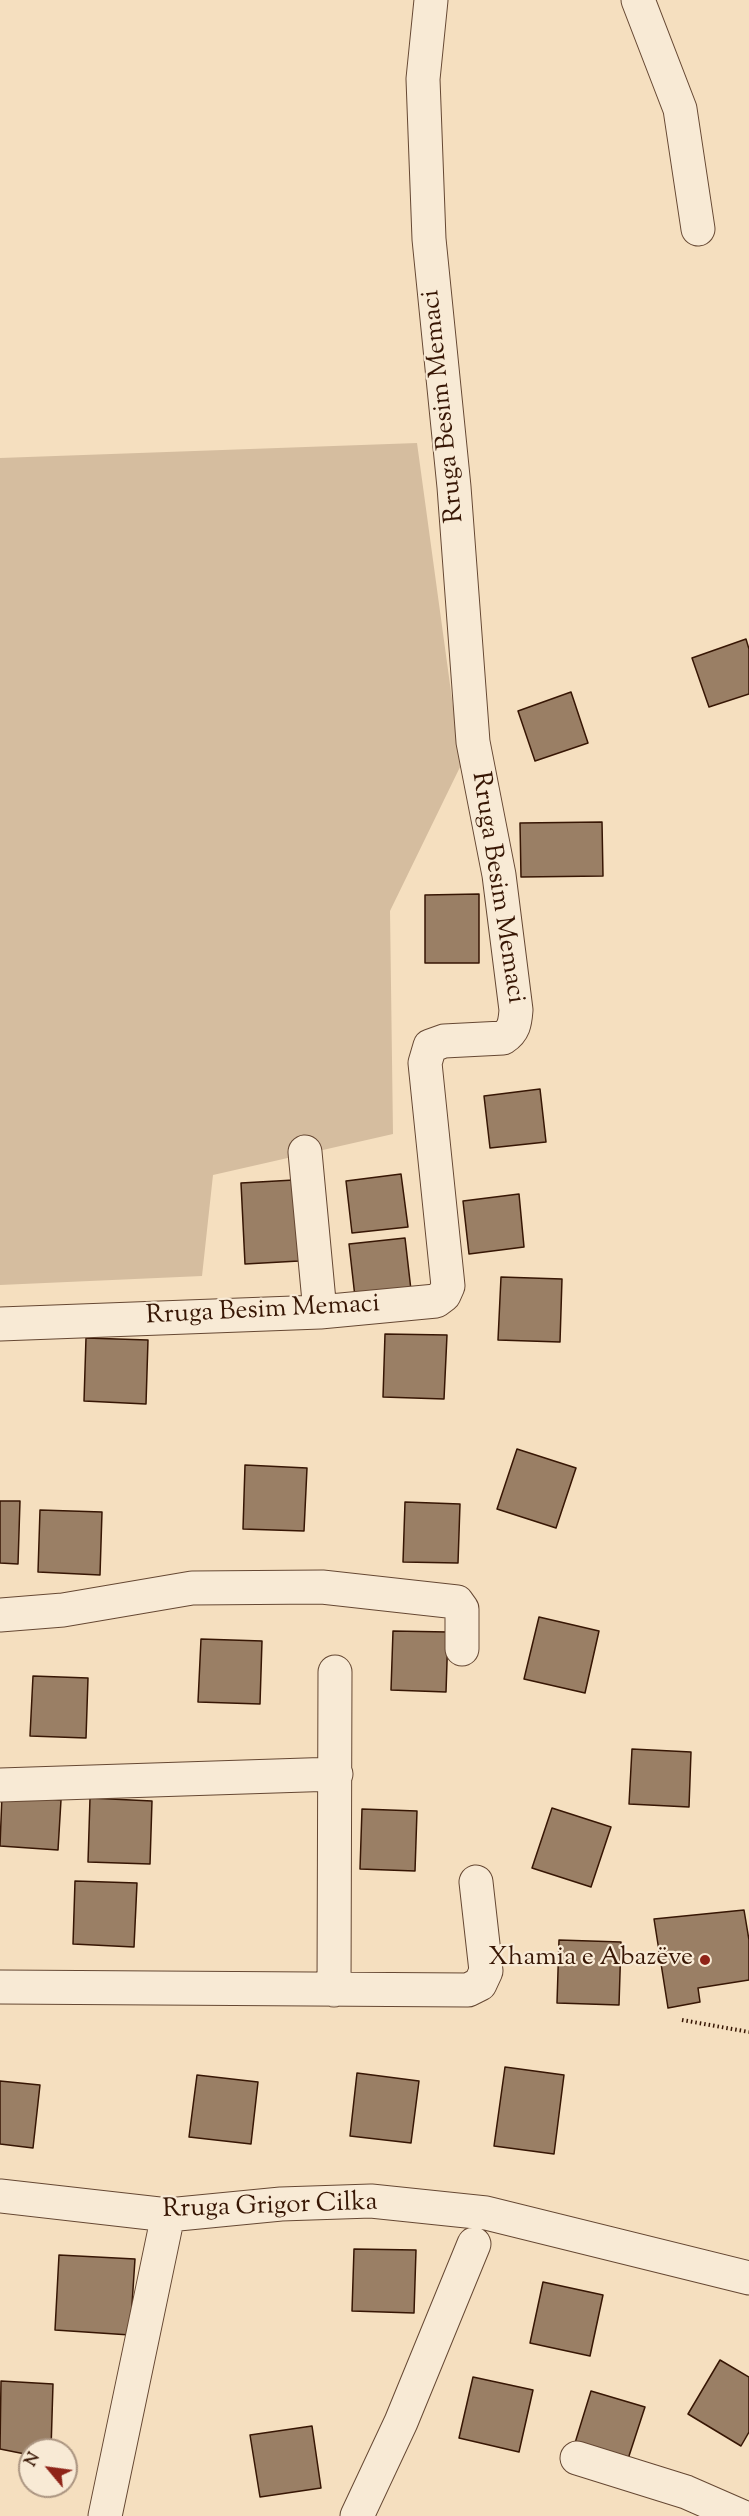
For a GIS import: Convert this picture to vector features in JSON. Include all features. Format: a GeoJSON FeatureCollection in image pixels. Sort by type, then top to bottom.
{"type":"FeatureCollection","features":[{"type":"Feature","properties":{"kind":"street","name":"Rruga Besim Memaci"},"geometry":{"type":"LineString","coordinates":[[0,1324],[320,1312],[436,1301],[444,1295],[448,1286],[425,1063],[427,1052],[430,1046],[444,1041],[503,1038],[510,1034],[515,1018],[499,875],[473,742],[454,487],[429,239],[423,79],[431,0]]}},
{"type":"Feature","properties":{"kind":"street"},"geometry":{"type":"LineString","coordinates":[[638,0],[680,108],[698,229]]}},
{"type":"Feature","properties":{"kind":"street"},"geometry":{"type":"LineString","coordinates":[[305,1152],[320,1312]]}},
{"type":"Feature","properties":{"kind":"street"},"geometry":{"type":"LineString","coordinates":[[0,1615],[63,1610],[192,1588],[322,1587],[457,1602],[461,1604],[462,1609],[462,1649]]}},
{"type":"Feature","properties":{"kind":"street"},"geometry":{"type":"LineString","coordinates":[[334,1990],[335,1672]]}},
{"type":"Feature","properties":{"kind":"street"},"geometry":{"type":"LineString","coordinates":[[0,1785],[336,1774]]}},
{"type":"Feature","properties":{"kind":"street"},"geometry":{"type":"LineString","coordinates":[[0,1987],[468,1990],[480,1984],[486,1971],[476,1882]]}},
{"type":"Feature","properties":{"kind":"street","name":"Rruga Grigor Cilka"},"geometry":{"type":"LineString","coordinates":[[0,2196],[168,2216],[281,2204],[371,2201],[486,2213],[749,2278]]}},
{"type":"Feature","properties":{"kind":"street"},"geometry":{"type":"LineString","coordinates":[[105,2516],[168,2216]]}},
{"type":"Feature","properties":{"kind":"street"},"geometry":{"type":"LineString","coordinates":[[357,2516],[401,2422],[474,2244]]}},
{"type":"Feature","properties":{"kind":"street"},"geometry":{"type":"LineString","coordinates":[[577,2458],[686,2492],[741,2516]]}},
{"type":"Feature","properties":{"kind":"path"},"geometry":{"type":"LineString","coordinates":[[682,2020],[749,2032]]}},
{"type":"Feature","properties":{"kind":"shaded area"},"geometry":{"type":"Polygon","coordinates":[[[417,443],[461,765],[390,911],[393,1134],[213,1175],[202,1276],[0,1285],[0,458],[417,443]]]}},
{"type":"Feature","properties":{"kind":"building"},"geometry":{"type":"Polygon","coordinates":[[[746,639],[749,649],[749,694],[709,707],[692,658],[746,639]]]}},
{"type":"Feature","properties":{"kind":"building"},"geometry":{"type":"Polygon","coordinates":[[[571,692],[588,743],[535,761],[518,711],[571,692]]]}},
{"type":"Feature","properties":{"kind":"building"},"geometry":{"type":"Polygon","coordinates":[[[602,822],[603,876],[521,877],[520,823],[602,822]]]}},
{"type":"Feature","properties":{"kind":"building"},"geometry":{"type":"Polygon","coordinates":[[[479,894],[479,963],[425,963],[425,895],[479,894]]]}},
{"type":"Feature","properties":{"kind":"building"},"geometry":{"type":"Polygon","coordinates":[[[540,1089],[546,1142],[490,1148],[484,1096],[540,1089]]]}},
{"type":"Feature","properties":{"kind":"building"},"geometry":{"type":"Polygon","coordinates":[[[401,1174],[408,1227],[352,1233],[346,1181],[401,1174]]]}},
{"type":"Feature","properties":{"kind":"building"},"geometry":{"type":"Polygon","coordinates":[[[294,1180],[299,1261],[245,1264],[241,1183],[294,1180]]]}},
{"type":"Feature","properties":{"kind":"building"},"geometry":{"type":"Polygon","coordinates":[[[519,1194],[524,1247],[469,1254],[463,1201],[519,1194]]]}},
{"type":"Feature","properties":{"kind":"building"},"geometry":{"type":"Polygon","coordinates":[[[405,1238],[411,1290],[355,1297],[349,1244],[405,1238]]]}},
{"type":"Feature","properties":{"kind":"building"},"geometry":{"type":"Polygon","coordinates":[[[501,1277],[562,1279],[560,1342],[498,1340],[501,1277]]]}},
{"type":"Feature","properties":{"kind":"building"},"geometry":{"type":"Polygon","coordinates":[[[385,1334],[447,1335],[444,1399],[383,1397],[385,1334]]]}},
{"type":"Feature","properties":{"kind":"building"},"geometry":{"type":"Polygon","coordinates":[[[86,1338],[148,1340],[146,1404],[84,1401],[86,1338]]]}},
{"type":"Feature","properties":{"kind":"building"},"geometry":{"type":"Polygon","coordinates":[[[517,1449],[576,1468],[556,1528],[497,1509],[517,1449]]]}},
{"type":"Feature","properties":{"kind":"building"},"geometry":{"type":"Polygon","coordinates":[[[245,1465],[307,1468],[304,1531],[243,1529],[245,1465]]]}},
{"type":"Feature","properties":{"kind":"building"},"geometry":{"type":"Polygon","coordinates":[[[0,1501],[20,1501],[18,1564],[0,1563],[0,1501]]]}},
{"type":"Feature","properties":{"kind":"building"},"geometry":{"type":"Polygon","coordinates":[[[405,1502],[460,1504],[458,1563],[403,1562],[405,1502]]]}},
{"type":"Feature","properties":{"kind":"building"},"geometry":{"type":"Polygon","coordinates":[[[40,1510],[102,1512],[100,1575],[38,1572],[40,1510]]]}},
{"type":"Feature","properties":{"kind":"building"},"geometry":{"type":"Polygon","coordinates":[[[539,1617],[599,1631],[585,1693],[524,1679],[539,1617]]]}},
{"type":"Feature","properties":{"kind":"building"},"geometry":{"type":"Polygon","coordinates":[[[393,1631],[448,1632],[446,1692],[391,1690],[393,1631]]]}},
{"type":"Feature","properties":{"kind":"building"},"geometry":{"type":"Polygon","coordinates":[[[201,1639],[262,1641],[260,1704],[198,1702],[201,1639]]]}},
{"type":"Feature","properties":{"kind":"building"},"geometry":{"type":"Polygon","coordinates":[[[33,1676],[88,1678],[86,1738],[30,1736],[33,1676]]]}},
{"type":"Feature","properties":{"kind":"building"},"geometry":{"type":"Polygon","coordinates":[[[632,1749],[691,1752],[689,1807],[629,1804],[632,1749]]]}},
{"type":"Feature","properties":{"kind":"building"},"geometry":{"type":"Polygon","coordinates":[[[2,1795],[61,1800],[58,1850],[0,1846],[2,1795]]]}},
{"type":"Feature","properties":{"kind":"building"},"geometry":{"type":"Polygon","coordinates":[[[90,1798],[152,1801],[150,1864],[88,1862],[90,1798]]]}},
{"type":"Feature","properties":{"kind":"building"},"geometry":{"type":"Polygon","coordinates":[[[552,1808],[611,1827],[591,1887],[532,1868],[552,1808]]]}},
{"type":"Feature","properties":{"kind":"building"},"geometry":{"type":"Polygon","coordinates":[[[362,1809],[417,1811],[415,1871],[360,1869],[362,1809]]]}},
{"type":"Feature","properties":{"kind":"building"},"geometry":{"type":"Polygon","coordinates":[[[75,1881],[137,1883],[134,1947],[73,1944],[75,1881]]]}},
{"type":"Feature","properties":{"kind":"building","name":"Xhamia e Abazëve"},"geometry":{"type":"Polygon","coordinates":[[[744,1910],[749,1940],[749,1980],[698,1988],[700,2002],[668,2008],[654,1919],[744,1910]]]}},
{"type":"Feature","properties":{"kind":"building"},"geometry":{"type":"Polygon","coordinates":[[[559,1940],[621,1942],[619,2005],[557,2003],[559,1940]]]}},
{"type":"Feature","properties":{"kind":"building"},"geometry":{"type":"Polygon","coordinates":[[[505,2067],[564,2075],[554,2154],[494,2146],[505,2067]]]}},
{"type":"Feature","properties":{"kind":"building"},"geometry":{"type":"Polygon","coordinates":[[[357,2073],[419,2081],[411,2143],[350,2136],[357,2073]]]}},
{"type":"Feature","properties":{"kind":"building"},"geometry":{"type":"Polygon","coordinates":[[[197,2075],[258,2082],[251,2144],[189,2137],[197,2075]]]}},
{"type":"Feature","properties":{"kind":"building"},"geometry":{"type":"Polygon","coordinates":[[[0,2081],[40,2085],[33,2148],[0,2144],[0,2081]]]}},
{"type":"Feature","properties":{"kind":"building"},"geometry":{"type":"Polygon","coordinates":[[[354,2249],[416,2250],[414,2313],[352,2311],[354,2249]]]}},
{"type":"Feature","properties":{"kind":"building"},"geometry":{"type":"Polygon","coordinates":[[[59,2255],[135,2259],[130,2335],[55,2330],[59,2255]]]}},
{"type":"Feature","properties":{"kind":"building"},"geometry":{"type":"Polygon","coordinates":[[[543,2282],[603,2295],[590,2356],[530,2343],[543,2282]]]}},
{"type":"Feature","properties":{"kind":"building"},"geometry":{"type":"Polygon","coordinates":[[[720,2360],[749,2377],[749,2432],[741,2446],[688,2414],[720,2360]]]}},
{"type":"Feature","properties":{"kind":"building"},"geometry":{"type":"Polygon","coordinates":[[[473,2377],[533,2390],[519,2452],[459,2438],[473,2377]]]}},
{"type":"Feature","properties":{"kind":"building"},"geometry":{"type":"Polygon","coordinates":[[[1,2381],[53,2384],[51,2438],[18,2438],[18,2453],[0,2449],[1,2381]]]}},
{"type":"Feature","properties":{"kind":"building"},"geometry":{"type":"Polygon","coordinates":[[[591,2391],[645,2407],[628,2459],[575,2443],[591,2391]]]}},
{"type":"Feature","properties":{"kind":"building"},"geometry":{"type":"Polygon","coordinates":[[[312,2426],[321,2488],[260,2497],[250,2435],[312,2426]]]}},
{"type":"Feature","properties":{"kind":"place","name":"Xhamia e Abazëve"},"geometry":{"type":"Point","coordinates":[705,1960]}}]}
